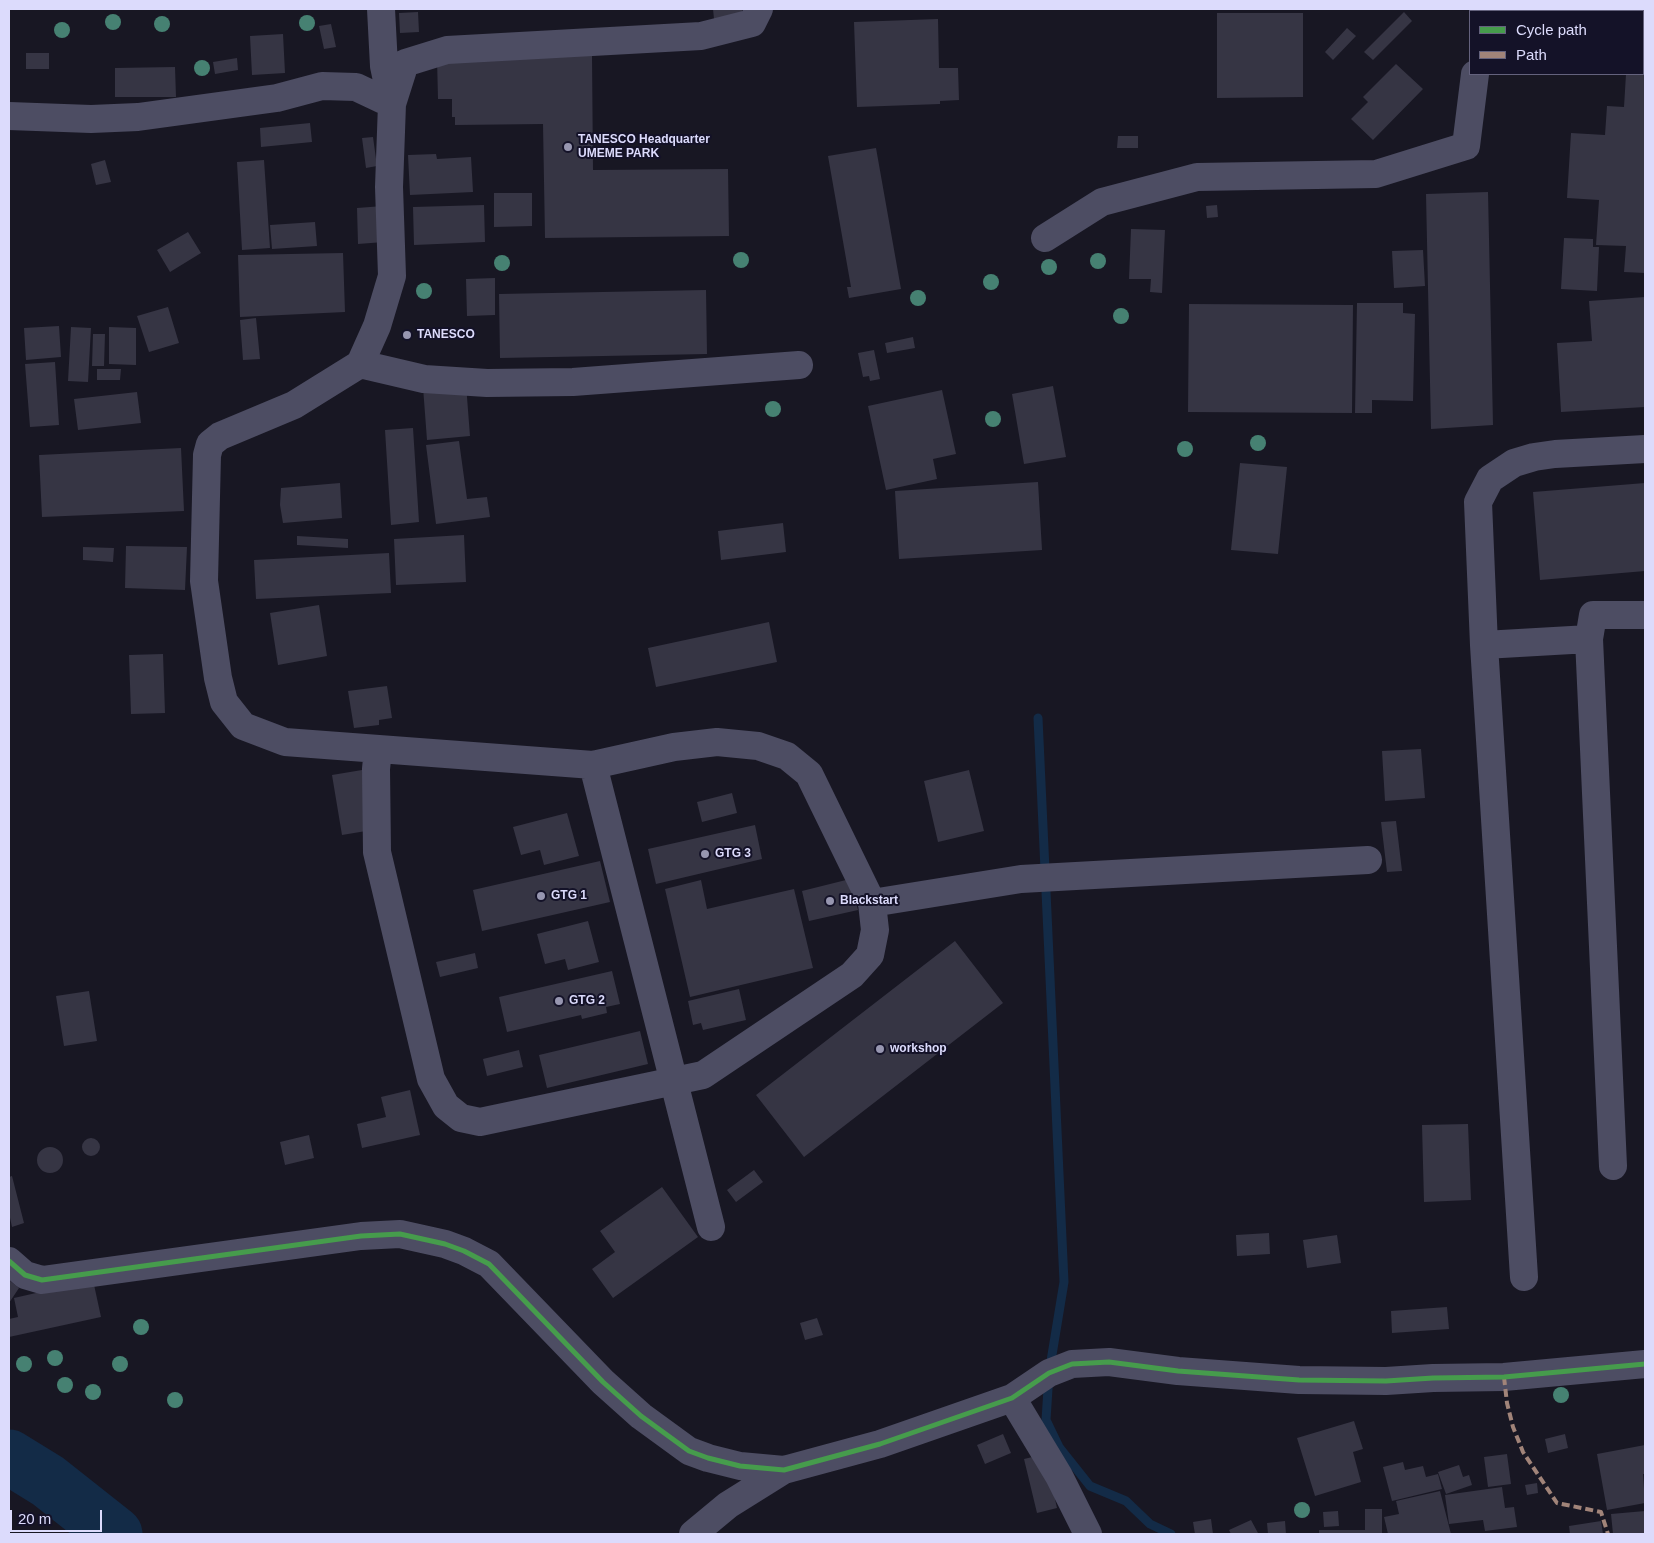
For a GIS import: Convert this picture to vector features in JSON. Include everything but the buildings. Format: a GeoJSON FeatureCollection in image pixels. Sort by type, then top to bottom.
{"type":"FeatureCollection","features":[{"type":"Feature","properties":{"kind":"street"},"geometry":{"type":"LineString","coordinates":[[378,749],[376,769],[377,852],[431,1079],[446,1106],[461,1118],[480,1122],[704,1075],[852,975],[870,954],[875,930],[872,903],[809,774],[787,756],[758,746],[717,742],[674,747],[593,765],[285,742],[243,726],[224,702],[218,678],[204,581],[207,456],[210,444],[220,436],[294,405],[360,364],[377,326],[392,276],[389,187],[392,104],[384,66],[381,9]]}},
{"type":"Feature","properties":{"kind":"street"},"geometry":{"type":"LineString","coordinates":[[392,104],[405,63],[447,50],[701,36],[752,23],[759,9]]}},
{"type":"Feature","properties":{"kind":"street"},"geometry":{"type":"LineString","coordinates":[[1566,9],[1580,10]]}},
{"type":"Feature","properties":{"kind":"street"},"geometry":{"type":"LineString","coordinates":[[1045,238],[1102,202],[1197,177],[1376,174],[1466,146],[1475,75]]}},
{"type":"Feature","properties":{"kind":"street"},"geometry":{"type":"LineString","coordinates":[[9,116],[91,119],[138,117],[277,98],[322,86],[356,87],[392,104]]}},
{"type":"Feature","properties":{"kind":"street"},"geometry":{"type":"LineString","coordinates":[[360,364],[424,379],[487,383],[573,382],[799,365]]}},
{"type":"Feature","properties":{"kind":"street"},"geometry":{"type":"LineString","coordinates":[[1524,1278],[1484,645],[1478,502],[1490,479],[1514,462],[1534,457],[1645,450]]}},
{"type":"Feature","properties":{"kind":"street"},"geometry":{"type":"LineString","coordinates":[[1613,1166],[1589,639],[1593,614],[1645,615]]}},
{"type":"Feature","properties":{"kind":"street"},"geometry":{"type":"LineString","coordinates":[[1484,645],[1589,639]]}},
{"type":"Feature","properties":{"kind":"street"},"geometry":{"type":"LineString","coordinates":[[593,765],[711,1227]]}},
{"type":"Feature","properties":{"kind":"street"},"geometry":{"type":"LineString","coordinates":[[872,903],[1021,879],[1368,860]]}},
{"type":"Feature","properties":{"kind":"street"},"geometry":{"type":"LineString","coordinates":[[9,1261],[25,1275],[42,1280],[361,1236],[400,1234],[445,1244],[489,1264],[603,1382],[641,1416],[689,1451],[740,1466],[784,1470]]}},
{"type":"Feature","properties":{"kind":"street"},"geometry":{"type":"LineString","coordinates":[[693,1534],[728,1505],[784,1470],[880,1444],[1012,1398],[1049,1373],[1072,1364],[1109,1362],[1178,1372],[1290,1380],[1376,1381],[1504,1377],[1645,1364]]}},
{"type":"Feature","properties":{"kind":"street"},"geometry":{"type":"LineString","coordinates":[[1012,1398],[1059,1476],[1088,1534]]}},
{"type":"Feature","properties":{"kind":"waterway"},"geometry":{"type":"LineString","coordinates":[[1038,718],[1064,1282],[1049,1373],[1046,1420],[1059,1447],[1090,1486],[1126,1501],[1150,1524],[1171,1534]]}},
{"type":"Feature","properties":{"kind":"waterway"},"geometry":{"type":"LineString","coordinates":[[9,1457],[48,1481],[115,1534]]}},
{"type":"Feature","properties":{"kind":"marked path"},"geometry":{"type":"LineString","coordinates":[[1504,1377],[1507,1403],[1513,1427],[1523,1452],[1557,1503],[1601,1512],[1608,1534]]}},
{"type":"Feature","properties":{"kind":"cycle path"},"geometry":{"type":"LineString","coordinates":[[9,1261],[25,1275],[42,1280],[361,1236],[400,1234],[445,1244],[489,1264],[603,1382],[641,1416],[689,1451],[740,1466],[784,1470],[880,1444],[1012,1398],[1049,1373],[1072,1364],[1109,1362],[1178,1371],[1299,1380],[1386,1381],[1504,1377],[1645,1364]]}},
{"type":"Feature","properties":{"kind":"place","name":"TANESCO Headquarter UMEME PARK"},"geometry":{"type":"Point","coordinates":[568,147]}},
{"type":"Feature","properties":{"kind":"place","name":"TANESCO"},"geometry":{"type":"Point","coordinates":[407,335]}},
{"type":"Feature","properties":{"kind":"place","name":"GTG 3"},"geometry":{"type":"Point","coordinates":[705,854]}},
{"type":"Feature","properties":{"kind":"place","name":"GTG 1"},"geometry":{"type":"Point","coordinates":[541,896]}},
{"type":"Feature","properties":{"kind":"place","name":"Blackstart"},"geometry":{"type":"Point","coordinates":[830,901]}},
{"type":"Feature","properties":{"kind":"place","name":"GTG 2"},"geometry":{"type":"Point","coordinates":[559,1001]}},
{"type":"Feature","properties":{"kind":"place","name":"workshop"},"geometry":{"type":"Point","coordinates":[880,1049]}}]}
